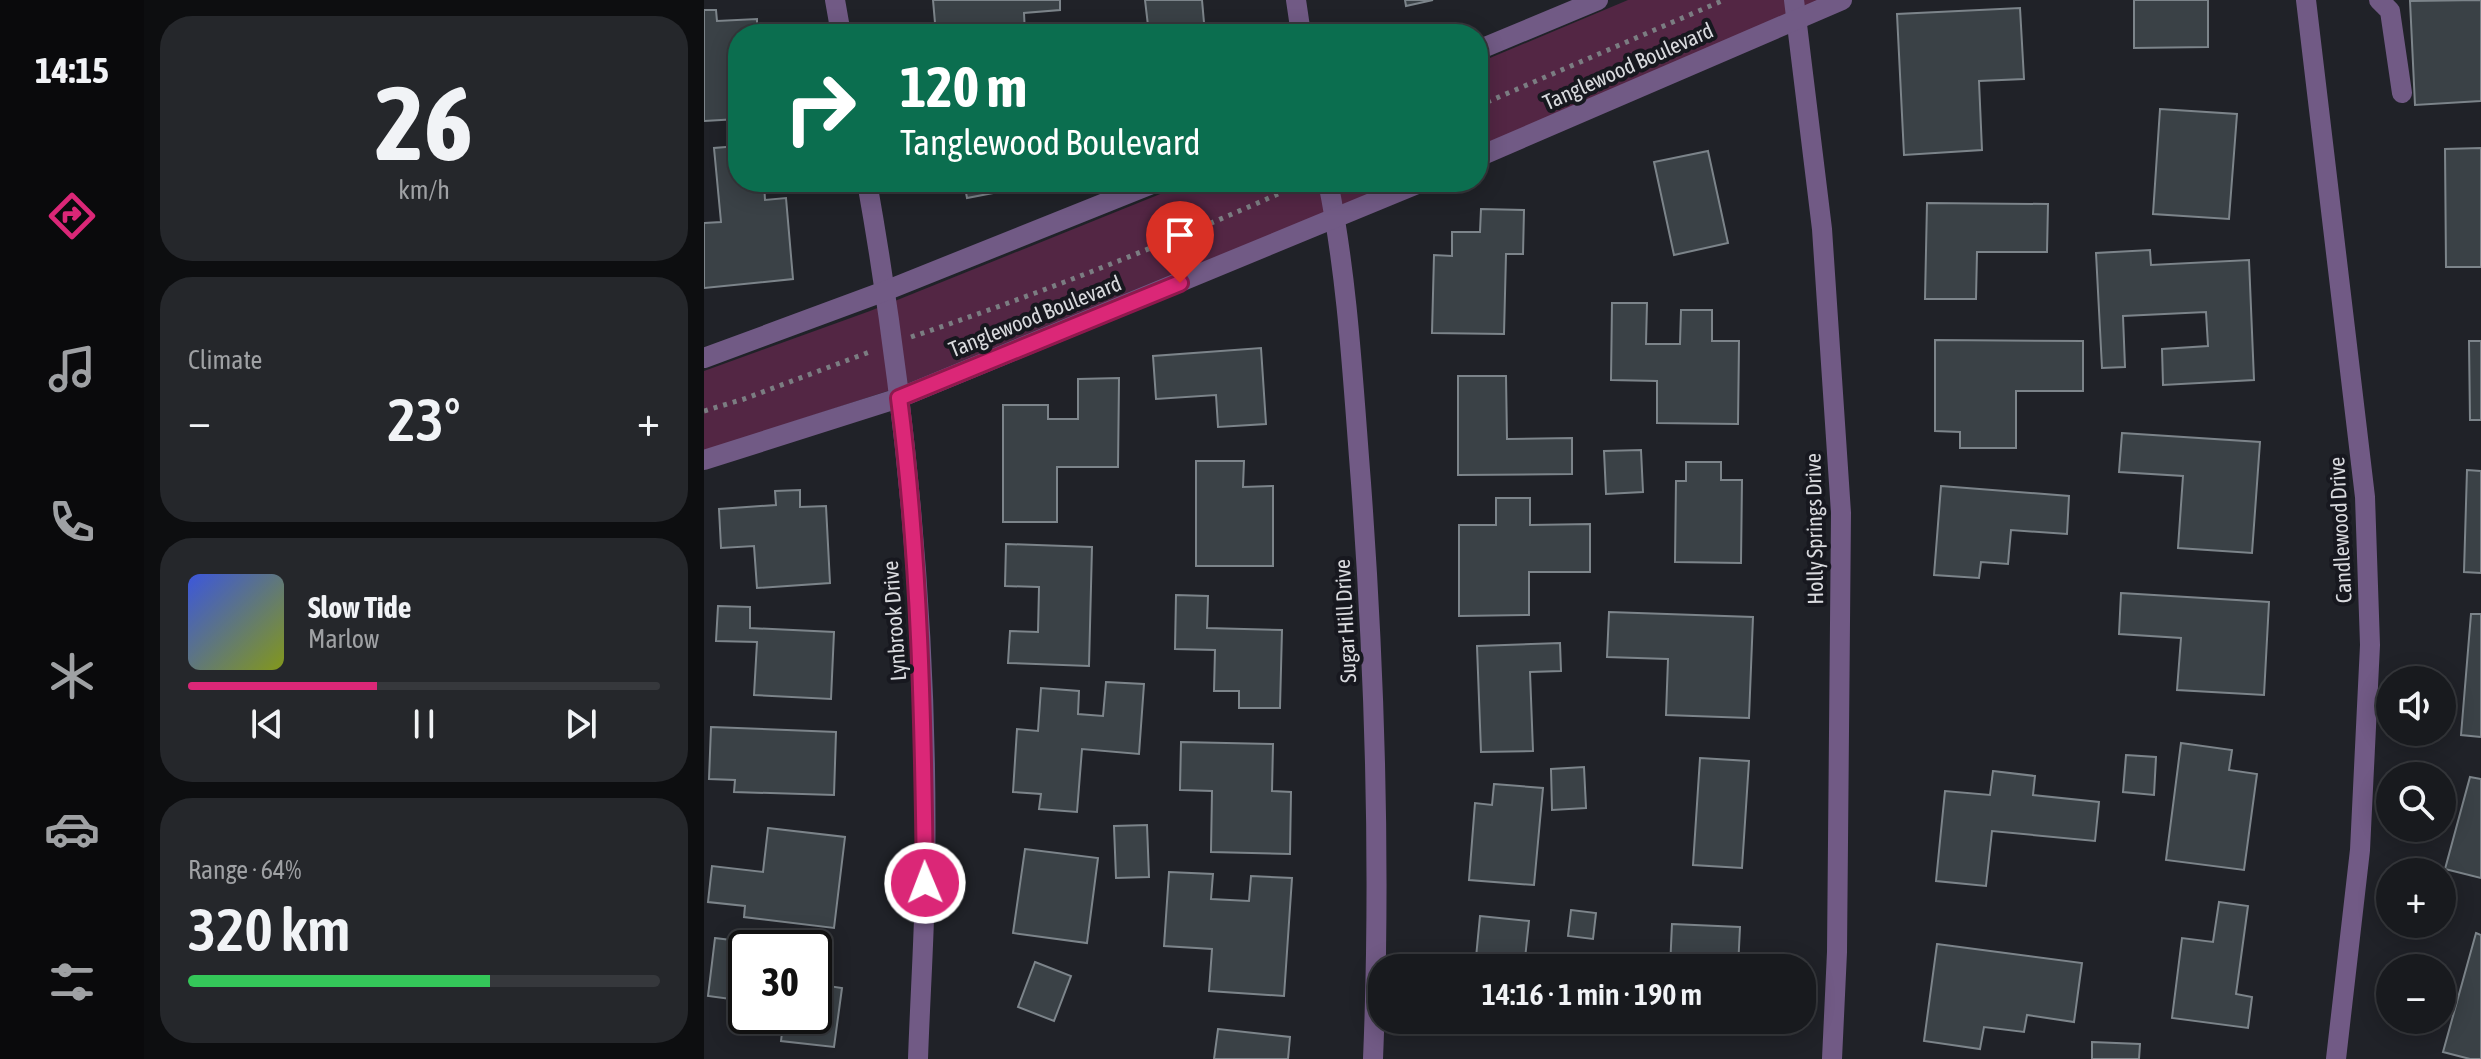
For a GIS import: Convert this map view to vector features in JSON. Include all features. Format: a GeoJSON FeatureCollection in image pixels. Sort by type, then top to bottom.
{"type":"FeatureCollection","features":[{"type":"Feature","properties":{"kind":"street"},"geometry":{"type":"LineString","coordinates":[[835,0],[839,24]]}},
{"type":"Feature","properties":{"kind":"street"},"geometry":{"type":"LineString","coordinates":[[1296,0],[1300,24]]}},
{"type":"Feature","properties":{"kind":"street"},"geometry":{"type":"LineString","coordinates":[[1488,46],[1598,0]]}},
{"type":"Feature","properties":{"kind":"street","name":"Tanglewood Boulevard"},"geometry":{"type":"LineString","coordinates":[[1488,152],[1795,9],[1842,0]]}},
{"type":"Feature","properties":{"kind":"street","name":"Candlewood Drive"},"geometry":{"type":"LineString","coordinates":[[2306,0],[2365,497],[2370,631],[2360,850],[2336,1059]]}},
{"type":"Feature","properties":{"kind":"street"},"geometry":{"type":"LineString","coordinates":[[2379,0],[2390,11],[2402,93]]}},
{"type":"Feature","properties":{"kind":"street","name":"Holly Springs Drive"},"geometry":{"type":"LineString","coordinates":[[1795,9],[1822,229],[1841,513],[1837,952],[1832,1059]]}},
{"type":"Feature","properties":{"kind":"street","name":"Lynbrook Drive"},"geometry":{"type":"LineString","coordinates":[[869,192],[893,343],[909,481],[922,659],[925,883],[918,1059]]}},
{"type":"Feature","properties":{"kind":"street"},"geometry":{"type":"LineString","coordinates":[[704,358],[885,291],[1132,192]]}},
{"type":"Feature","properties":{"kind":"street","name":"Sugar Hill Drive"},"geometry":{"type":"LineString","coordinates":[[1330,192],[1336,219],[1355,403],[1369,599],[1375,755],[1373,1059]]}},
{"type":"Feature","properties":{"kind":"street","name":"Tanglewood Boulevard"},"geometry":{"type":"LineString","coordinates":[[704,460],[899,398],[1399,192]]}},
{"type":"Feature","properties":{"kind":"path"},"geometry":{"type":"LineString","coordinates":[[1488,102],[1724,0]]}},
{"type":"Feature","properties":{"kind":"path"},"geometry":{"type":"LineString","coordinates":[[704,411],[998,308],[1178,238],[1282,192]]}},
{"type":"Feature","properties":{"kind":"shaded area"},"geometry":{"type":"Polygon","coordinates":[[[1628,0],[1822,0],[1488,144],[1488,59],[1628,0]]]}},
{"type":"Feature","properties":{"kind":"shaded area"},"geometry":{"type":"Polygon","coordinates":[[[1165,192],[1376,192],[906,385],[704,451],[704,371],[870,311],[1165,192]]]}},
{"type":"Feature","properties":{"kind":"building"},"geometry":{"type":"Polygon","coordinates":[[[933,0],[1060,0],[1060,10],[1024,13],[1025,24],[935,24],[933,0]]]}},
{"type":"Feature","properties":{"kind":"building"},"geometry":{"type":"Polygon","coordinates":[[[1145,0],[1202,0],[1204,24],[1148,24],[1145,0]]]}},
{"type":"Feature","properties":{"kind":"building"},"geometry":{"type":"Polygon","coordinates":[[[1405,0],[1433,0],[1406,6],[1405,0]]]}},
{"type":"Feature","properties":{"kind":"building"},"geometry":{"type":"Polygon","coordinates":[[[2134,0],[2208,0],[2208,47],[2134,48],[2134,0]]]}},
{"type":"Feature","properties":{"kind":"building"},"geometry":{"type":"Polygon","coordinates":[[[2481,0],[2481,101],[2415,105],[2410,1],[2481,0]]]}},
{"type":"Feature","properties":{"kind":"building"},"geometry":{"type":"Polygon","coordinates":[[[2020,8],[2024,79],[1979,81],[1982,150],[1904,155],[1897,14],[2020,8]]]}},
{"type":"Feature","properties":{"kind":"building"},"geometry":{"type":"Polygon","coordinates":[[[704,10],[716,10],[717,21],[757,19],[757,24],[728,24],[728,120],[704,121],[704,10]]]}},
{"type":"Feature","properties":{"kind":"building"},"geometry":{"type":"Polygon","coordinates":[[[2160,109],[2237,114],[2229,219],[2153,214],[2160,109]]]}},
{"type":"Feature","properties":{"kind":"building"},"geometry":{"type":"Polygon","coordinates":[[[728,147],[728,192],[765,192],[765,200],[786,198],[793,279],[704,288],[704,223],[721,222],[714,148],[728,147]]]}},
{"type":"Feature","properties":{"kind":"building"},"geometry":{"type":"Polygon","coordinates":[[[2481,148],[2481,267],[2446,267],[2445,149],[2481,148]]]}},
{"type":"Feature","properties":{"kind":"building"},"geometry":{"type":"Polygon","coordinates":[[[1708,151],[1728,243],[1674,255],[1654,162],[1708,151]]]}},
{"type":"Feature","properties":{"kind":"building"},"geometry":{"type":"Polygon","coordinates":[[[966,192],[998,192],[967,198],[966,192]]]}},
{"type":"Feature","properties":{"kind":"building"},"geometry":{"type":"Polygon","coordinates":[[[1927,203],[2048,204],[2047,252],[1977,252],[1976,299],[1925,299],[1927,203]]]}},
{"type":"Feature","properties":{"kind":"building"},"geometry":{"type":"Polygon","coordinates":[[[1481,209],[1524,210],[1523,254],[1506,254],[1504,334],[1432,333],[1434,255],[1452,256],[1452,232],[1480,232],[1481,209]]]}},
{"type":"Feature","properties":{"kind":"building"},"geometry":{"type":"Polygon","coordinates":[[[2150,250],[2151,265],[2249,260],[2254,380],[2163,385],[2162,349],[2208,346],[2206,312],[2123,316],[2125,367],[2102,368],[2096,253],[2150,250]]]}},
{"type":"Feature","properties":{"kind":"building"},"geometry":{"type":"Polygon","coordinates":[[[1612,303],[1647,303],[1646,344],[1680,344],[1681,310],[1712,310],[1712,341],[1739,341],[1738,424],[1657,423],[1657,381],[1611,380],[1612,303]]]}},
{"type":"Feature","properties":{"kind":"building"},"geometry":{"type":"Polygon","coordinates":[[[1935,340],[2083,341],[2083,391],[2016,391],[2016,448],[1960,448],[1960,432],[1935,431],[1935,340]]]}},
{"type":"Feature","properties":{"kind":"building"},"geometry":{"type":"Polygon","coordinates":[[[2469,341],[2481,341],[2481,420],[2470,420],[2469,341]]]}},
{"type":"Feature","properties":{"kind":"building"},"geometry":{"type":"Polygon","coordinates":[[[1261,348],[1266,424],[1218,427],[1216,395],[1156,399],[1153,356],[1261,348]]]}},
{"type":"Feature","properties":{"kind":"building"},"geometry":{"type":"Polygon","coordinates":[[[1458,376],[1506,376],[1507,439],[1572,438],[1572,474],[1458,475],[1458,376]]]}},
{"type":"Feature","properties":{"kind":"building"},"geometry":{"type":"Polygon","coordinates":[[[1119,378],[1118,467],[1057,467],[1057,522],[1003,522],[1003,405],[1048,405],[1048,419],[1078,419],[1078,379],[1119,378]]]}},
{"type":"Feature","properties":{"kind":"building"},"geometry":{"type":"Polygon","coordinates":[[[2122,433],[2260,442],[2252,553],[2178,548],[2183,476],[2119,472],[2122,433]]]}},
{"type":"Feature","properties":{"kind":"building"},"geometry":{"type":"Polygon","coordinates":[[[1641,450],[1643,492],[1606,494],[1604,451],[1641,450]]]}},
{"type":"Feature","properties":{"kind":"building"},"geometry":{"type":"Polygon","coordinates":[[[1196,461],[1244,461],[1243,487],[1273,486],[1273,566],[1196,566],[1196,461]]]}},
{"type":"Feature","properties":{"kind":"building"},"geometry":{"type":"Polygon","coordinates":[[[1686,462],[1721,462],[1721,480],[1742,480],[1741,563],[1675,562],[1676,481],[1686,481],[1686,462]]]}},
{"type":"Feature","properties":{"kind":"building"},"geometry":{"type":"Polygon","coordinates":[[[2467,470],[2481,471],[2481,573],[2464,572],[2467,470]]]}},
{"type":"Feature","properties":{"kind":"building"},"geometry":{"type":"Polygon","coordinates":[[[1941,486],[2069,496],[2067,534],[2011,530],[2008,564],[1981,562],[1979,578],[1934,575],[1941,486]]]}},
{"type":"Feature","properties":{"kind":"building"},"geometry":{"type":"Polygon","coordinates":[[[800,490],[800,507],[826,506],[830,583],[757,588],[754,546],[721,548],[719,509],[776,505],[775,491],[800,490]]]}},
{"type":"Feature","properties":{"kind":"building"},"geometry":{"type":"Polygon","coordinates":[[[1496,498],[1530,498],[1530,525],[1590,524],[1590,572],[1529,572],[1529,615],[1459,616],[1459,525],[1496,525],[1496,498]]]}},
{"type":"Feature","properties":{"kind":"building"},"geometry":{"type":"Polygon","coordinates":[[[1006,544],[1092,547],[1089,666],[1008,663],[1010,631],[1038,632],[1039,587],[1005,586],[1006,544]]]}},
{"type":"Feature","properties":{"kind":"building"},"geometry":{"type":"Polygon","coordinates":[[[2121,593],[2269,602],[2264,695],[2177,690],[2181,638],[2119,634],[2121,593]]]}},
{"type":"Feature","properties":{"kind":"building"},"geometry":{"type":"Polygon","coordinates":[[[1176,595],[1208,596],[1207,628],[1282,630],[1280,708],[1239,708],[1239,691],[1214,691],[1215,650],[1175,649],[1176,595]]]}},
{"type":"Feature","properties":{"kind":"building"},"geometry":{"type":"Polygon","coordinates":[[[718,606],[750,607],[750,628],[834,632],[831,699],[754,695],[757,642],[716,641],[718,606]]]}},
{"type":"Feature","properties":{"kind":"building"},"geometry":{"type":"Polygon","coordinates":[[[1609,612],[1753,617],[1749,718],[1666,715],[1668,659],[1607,657],[1609,612]]]}},
{"type":"Feature","properties":{"kind":"building"},"geometry":{"type":"Polygon","coordinates":[[[2471,614],[2481,614],[2481,737],[2461,735],[2471,614]]]}},
{"type":"Feature","properties":{"kind":"building"},"geometry":{"type":"Polygon","coordinates":[[[1560,643],[1561,671],[1530,672],[1533,751],[1481,752],[1477,646],[1560,643]]]}},
{"type":"Feature","properties":{"kind":"building"},"geometry":{"type":"Polygon","coordinates":[[[1106,682],[1144,684],[1139,754],[1082,749],[1077,812],[1039,809],[1041,794],[1013,792],[1017,729],[1038,731],[1041,688],[1079,691],[1078,714],[1103,716],[1106,682]]]}},
{"type":"Feature","properties":{"kind":"building"},"geometry":{"type":"Polygon","coordinates":[[[711,727],[836,732],[834,795],[734,792],[735,780],[709,779],[711,727]]]}},
{"type":"Feature","properties":{"kind":"building"},"geometry":{"type":"Polygon","coordinates":[[[1181,742],[1273,744],[1272,791],[1291,792],[1290,854],[1211,852],[1212,791],[1180,790],[1181,742]]]}},
{"type":"Feature","properties":{"kind":"building"},"geometry":{"type":"Polygon","coordinates":[[[2181,743],[2232,750],[2229,770],[2257,774],[2244,870],[2166,860],[2181,743]]]}},
{"type":"Feature","properties":{"kind":"building"},"geometry":{"type":"Polygon","coordinates":[[[2126,755],[2156,757],[2154,795],[2123,792],[2126,755]]]}},
{"type":"Feature","properties":{"kind":"building"},"geometry":{"type":"Polygon","coordinates":[[[1700,758],[1749,761],[1742,868],[1693,865],[1700,758]]]}},
{"type":"Feature","properties":{"kind":"building"},"geometry":{"type":"Polygon","coordinates":[[[1584,767],[1586,808],[1552,810],[1551,769],[1584,767]]]}},
{"type":"Feature","properties":{"kind":"building"},"geometry":{"type":"Polygon","coordinates":[[[1993,771],[2035,776],[2033,795],[2099,802],[2095,841],[1992,831],[1986,886],[1936,881],[1945,791],[1990,795],[1993,771]]]}},
{"type":"Feature","properties":{"kind":"building"},"geometry":{"type":"Polygon","coordinates":[[[2470,777],[2481,779],[2481,878],[2456,872],[2456,858],[2448,858],[2452,842],[2456,842],[2456,829],[2470,777]]]}},
{"type":"Feature","properties":{"kind":"building"},"geometry":{"type":"Polygon","coordinates":[[[1494,784],[1543,788],[1534,885],[1469,880],[1475,803],[1492,805],[1494,784]]]}},
{"type":"Feature","properties":{"kind":"building"},"geometry":{"type":"Polygon","coordinates":[[[1147,825],[1149,877],[1116,878],[1114,826],[1147,825]]]}},
{"type":"Feature","properties":{"kind":"building"},"geometry":{"type":"Polygon","coordinates":[[[768,828],[845,837],[834,928],[744,917],[745,906],[708,902],[712,866],[763,872],[768,828]]]}},
{"type":"Feature","properties":{"kind":"building"},"geometry":{"type":"Polygon","coordinates":[[[1025,849],[1098,858],[1087,943],[1013,933],[1025,849]]]}},
{"type":"Feature","properties":{"kind":"building"},"geometry":{"type":"Polygon","coordinates":[[[1169,872],[1213,874],[1211,899],[1249,901],[1251,876],[1292,878],[1284,996],[1209,991],[1212,949],[1164,946],[1169,872]]]}},
{"type":"Feature","properties":{"kind":"building"},"geometry":{"type":"Polygon","coordinates":[[[2219,902],[2248,906],[2236,994],[2252,997],[2248,1028],[2172,1018],[2182,938],[2213,942],[2219,902]]]}},
{"type":"Feature","properties":{"kind":"building"},"geometry":{"type":"Polygon","coordinates":[[[1571,910],[1596,913],[1593,939],[1568,936],[1571,910]]]}},
{"type":"Feature","properties":{"kind":"building"},"geometry":{"type":"Polygon","coordinates":[[[1480,916],[1529,921],[1525,954],[1476,954],[1480,916]]]}},
{"type":"Feature","properties":{"kind":"building"},"geometry":{"type":"Polygon","coordinates":[[[1672,924],[1740,927],[1739,954],[1671,954],[1672,924]]]}},
{"type":"Feature","properties":{"kind":"building"},"geometry":{"type":"Polygon","coordinates":[[[2476,933],[2481,935],[2481,1059],[2443,1052],[2448,1034],[2456,1034],[2456,1005],[2476,933]]]}},
{"type":"Feature","properties":{"kind":"building"},"geometry":{"type":"Polygon","coordinates":[[[715,938],[728,940],[728,999],[708,996],[715,938]]]}},
{"type":"Feature","properties":{"kind":"building"},"geometry":{"type":"Polygon","coordinates":[[[1937,944],[2082,963],[2074,1022],[2027,1015],[2024,1032],[1984,1027],[1980,1049],[1924,1041],[1937,944]]]}},
{"type":"Feature","properties":{"kind":"building"},"geometry":{"type":"Polygon","coordinates":[[[1035,962],[1071,976],[1054,1021],[1018,1007],[1035,962]]]}},
{"type":"Feature","properties":{"kind":"building"},"geometry":{"type":"Polygon","coordinates":[[[832,987],[842,988],[834,1047],[781,1041],[782,1034],[832,1034],[832,987]]]}},
{"type":"Feature","properties":{"kind":"building"},"geometry":{"type":"Polygon","coordinates":[[[1218,1029],[1290,1037],[1288,1059],[1214,1059],[1218,1029]]]}},
{"type":"Feature","properties":{"kind":"building"},"geometry":{"type":"Polygon","coordinates":[[[2092,1042],[2140,1044],[2139,1059],[2092,1059],[2092,1042]]]}},
{"type":"Feature","properties":{"kind":"route"},"geometry":{"type":"LineString","coordinates":[[925,883],[922,659],[909,481],[899,398],[1180,283]]}}]}
